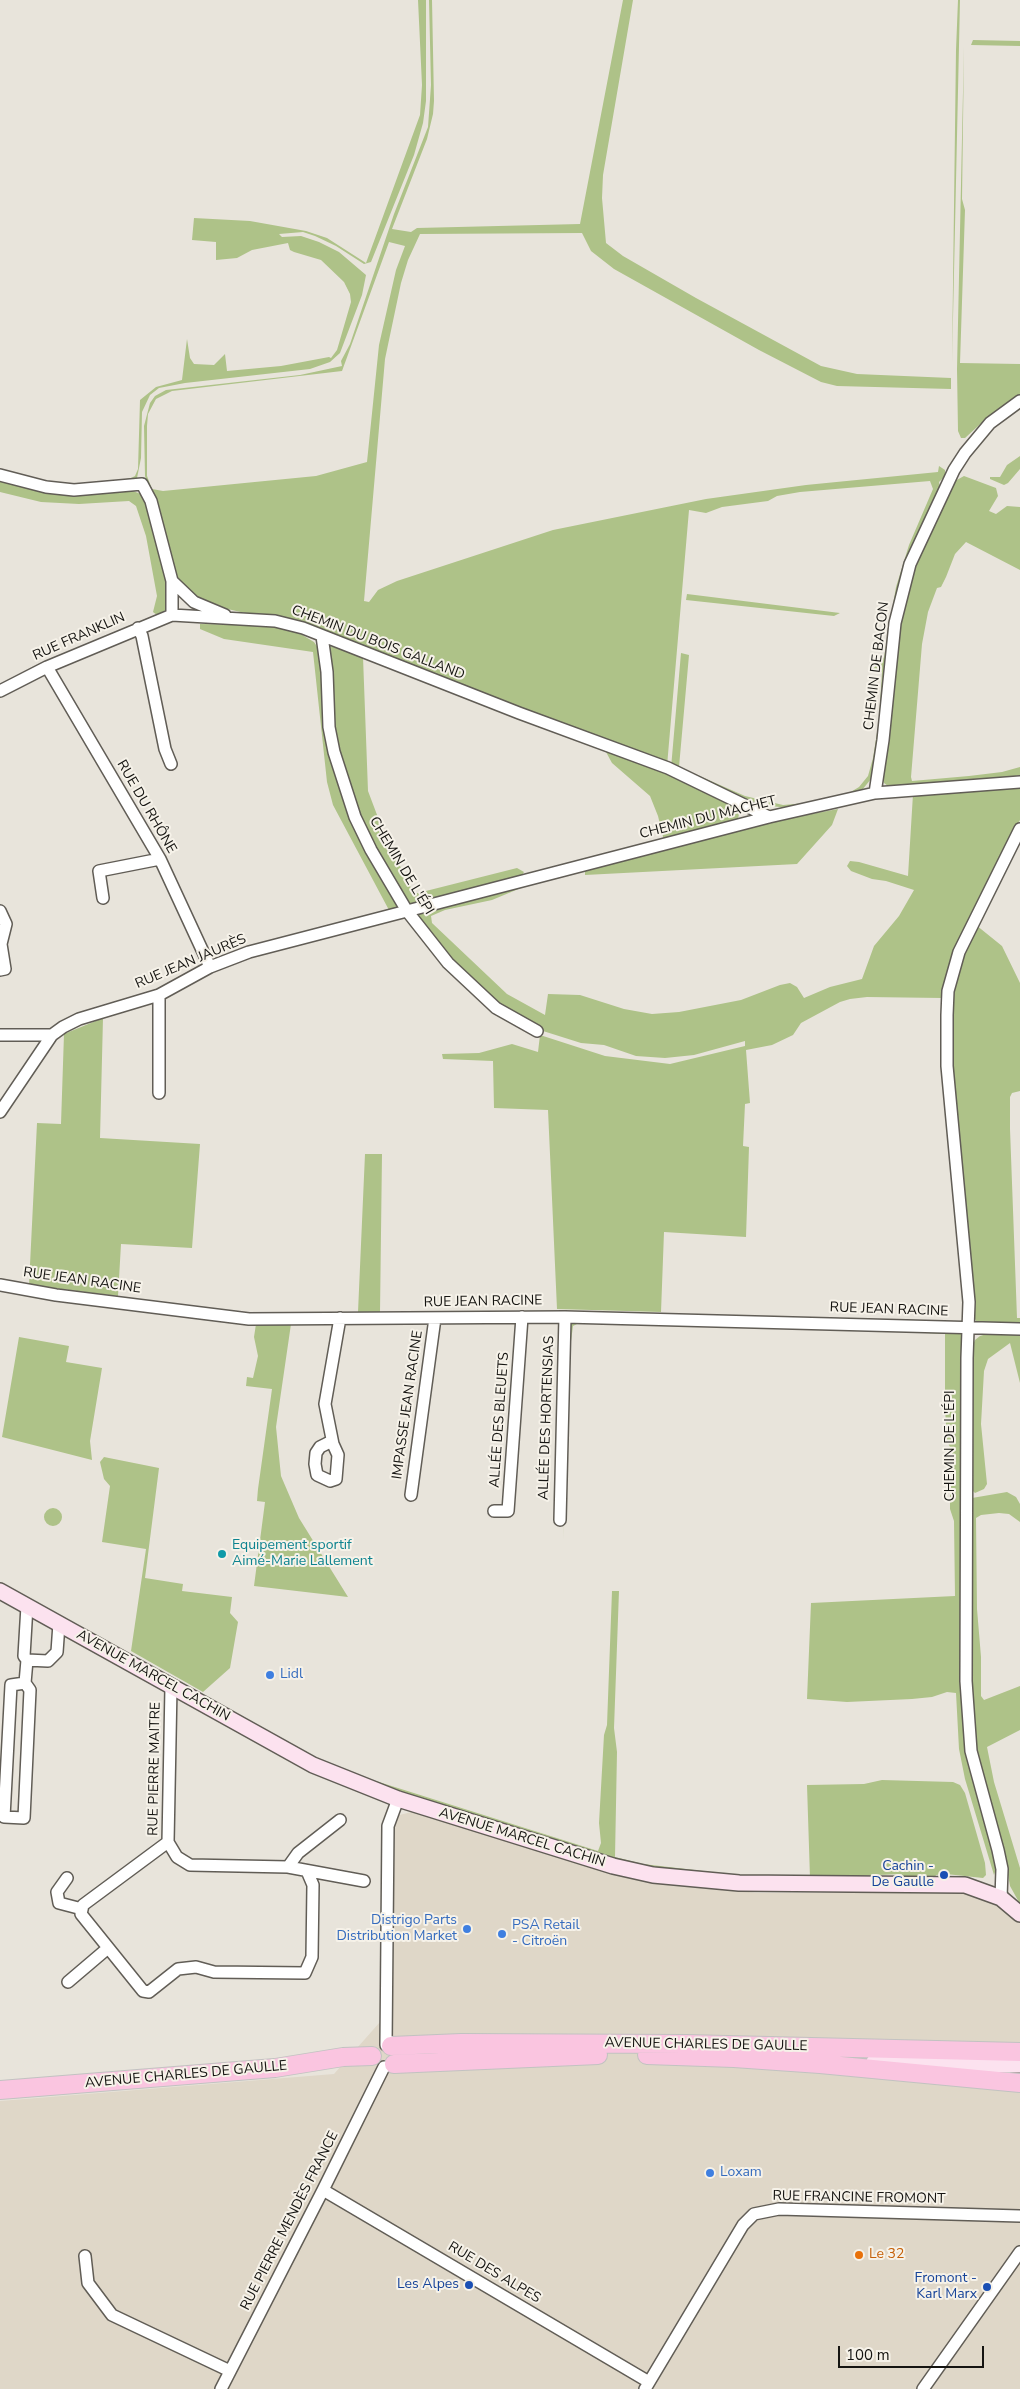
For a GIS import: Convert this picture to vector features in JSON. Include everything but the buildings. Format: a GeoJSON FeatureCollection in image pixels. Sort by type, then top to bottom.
{"type":"FeatureCollection","features":[{"type":"Feature","properties":{"kind":"main road","name":"AVENUE CHARLES DE GAULLE"},"geometry":{"type":"LineString","coordinates":[[385,2055],[461,2043],[686,2044],[1020,2052]]}},
{"type":"Feature","properties":{"kind":"main road","name":"AVENUE CHARLES DE GAULLE"},"geometry":{"type":"LineString","coordinates":[[0,2090],[275,2068],[342,2057],[385,2055],[614,2055],[734,2058],[820,2064],[1020,2083]]}},
{"type":"Feature","properties":{"kind":"street","name":"CHEMIN DE BACON"},"geometry":{"type":"LineString","coordinates":[[875,793],[884,740],[895,623],[910,564],[950,478],[965,453],[990,423],[1020,401]]}},
{"type":"Feature","properties":{"kind":"street"},"geometry":{"type":"LineString","coordinates":[[0,475],[46,487],[74,490],[142,484],[152,501],[162,550],[172,581],[172,615]]}},
{"type":"Feature","properties":{"kind":"street"},"geometry":{"type":"LineString","coordinates":[[172,581],[194,602],[234,618]]}},
{"type":"Feature","properties":{"kind":"street","name":"CHEMIN DU BOIS GALLAND"},"geometry":{"type":"LineString","coordinates":[[172,615],[234,618],[288,624],[668,768],[769,817]]}},
{"type":"Feature","properties":{"kind":"street","name":"RUE FRANKLIN"},"geometry":{"type":"LineString","coordinates":[[0,691],[48,667],[172,615]]}},
{"type":"Feature","properties":{"kind":"street"},"geometry":{"type":"LineString","coordinates":[[138,628],[142,636],[165,749],[171,764]]}},
{"type":"Feature","properties":{"kind":"street","name":"CHEMIN DE L'ÉPI"},"geometry":{"type":"LineString","coordinates":[[322,636],[327,672],[329,727],[334,752],[355,817],[371,850],[408,910],[448,963],[496,1008],[537,1031]]}},
{"type":"Feature","properties":{"kind":"street","name":"RUE DU RHÔNE"},"geometry":{"type":"LineString","coordinates":[[48,667],[160,859],[210,967]]}},
{"type":"Feature","properties":{"kind":"street","name":"CHEMIN DU MACHET"},"geometry":{"type":"LineString","coordinates":[[408,910],[769,817],[875,793],[1020,782]]}},
{"type":"Feature","properties":{"kind":"street","name":"CHEMIN DE L'ÉPI"},"geometry":{"type":"LineString","coordinates":[[1001,1898],[1002,1869],[971,1751],[966,1682],[967,1358],[969,1302],[947,1066],[948,991],[964,940],[1020,829]]}},
{"type":"Feature","properties":{"kind":"street"},"geometry":{"type":"LineString","coordinates":[[102,898],[99,871],[160,859]]}},
{"type":"Feature","properties":{"kind":"street"},"geometry":{"type":"LineString","coordinates":[[0,910],[6,924],[1,944],[5,969],[0,970]]}},
{"type":"Feature","properties":{"kind":"street","name":"RUE JEAN JAURÈS"},"geometry":{"type":"LineString","coordinates":[[0,1112],[52,1035],[79,1019],[159,995],[210,967],[249,952],[408,910]]}},
{"type":"Feature","properties":{"kind":"street"},"geometry":{"type":"LineString","coordinates":[[159,995],[159,1093]]}},
{"type":"Feature","properties":{"kind":"street"},"geometry":{"type":"LineString","coordinates":[[0,1035],[52,1035]]}},
{"type":"Feature","properties":{"kind":"street","name":"RUE JEAN RACINE"},"geometry":{"type":"LineString","coordinates":[[0,1285],[56,1295],[249,1319],[565,1316],[1020,1329]]}},
{"type":"Feature","properties":{"kind":"street","name":"ALLÉE DES HORTENSIAS"},"geometry":{"type":"LineString","coordinates":[[560,1520],[565,1316]]}},
{"type":"Feature","properties":{"kind":"street","name":"ALLÉE DES BLEUETS"},"geometry":{"type":"LineString","coordinates":[[494,1510],[508,1511],[522,1317]]}},
{"type":"Feature","properties":{"kind":"street"},"geometry":{"type":"LineString","coordinates":[[332,1441],[325,1404],[340,1318]]}},
{"type":"Feature","properties":{"kind":"street","name":"IMPASSE JEAN RACINE"},"geometry":{"type":"LineString","coordinates":[[411,1495],[435,1318]]}},
{"type":"Feature","properties":{"kind":"street","name":"AVENUE MARCEL CACHIN"},"geometry":{"type":"LineString","coordinates":[[0,1591],[313,1766],[398,1799],[613,1866],[653,1875],[739,1883],[966,1885],[1001,1898],[1020,1914]]}},
{"type":"Feature","properties":{"kind":"street"},"geometry":{"type":"LineString","coordinates":[[25,1683],[5,1685],[2,1816],[24,1818],[30,1690],[25,1683],[27,1660],[24,1656],[27,1606]]}},
{"type":"Feature","properties":{"kind":"street"},"geometry":{"type":"LineString","coordinates":[[27,1660],[48,1661],[57,1652],[59,1624]]}},
{"type":"Feature","properties":{"kind":"street","name":"RUE PIERRE MAITRE"},"geometry":{"type":"LineString","coordinates":[[171,1687],[168,1842],[177,1857],[190,1865],[288,1868],[364,1881]]}},
{"type":"Feature","properties":{"kind":"street"},"geometry":{"type":"LineString","coordinates":[[385,2055],[388,1826],[398,1799]]}},
{"type":"Feature","properties":{"kind":"street"},"geometry":{"type":"LineString","coordinates":[[288,1868],[298,1853],[340,1820]]}},
{"type":"Feature","properties":{"kind":"street"},"geometry":{"type":"LineString","coordinates":[[168,1842],[83,1905],[80,1914],[143,1991],[149,1992],[178,1969],[196,1967],[214,1972],[305,1973],[312,1957],[313,1885],[307,1871]]}},
{"type":"Feature","properties":{"kind":"street"},"geometry":{"type":"LineString","coordinates":[[68,1878],[57,1892],[59,1903],[82,1909]]}},
{"type":"Feature","properties":{"kind":"street"},"geometry":{"type":"LineString","coordinates":[[68,1982],[108,1948]]}},
{"type":"Feature","properties":{"kind":"street","name":"RUE PIERRE MENDÈS FRANCE"},"geometry":{"type":"LineString","coordinates":[[220,2389],[323,2190],[385,2055]]}},
{"type":"Feature","properties":{"kind":"street","name":"AVENUE CHARLES DE GAULLE"},"geometry":{"type":"LineString","coordinates":[[820,2064],[883,2062],[1020,2065]]}},
{"type":"Feature","properties":{"kind":"street","name":"RUE DES ALPES"},"geometry":{"type":"LineString","coordinates":[[323,2190],[647,2386]]}},
{"type":"Feature","properties":{"kind":"street","name":"RUE FRANCINE FROMONT"},"geometry":{"type":"LineString","coordinates":[[647,2386],[743,2225],[754,2214],[779,2209],[1020,2216]]}},
{"type":"Feature","properties":{"kind":"street"},"geometry":{"type":"LineString","coordinates":[[923,2389],[1020,2252]]}},
{"type":"Feature","properties":{"kind":"street"},"geometry":{"type":"LineString","coordinates":[[85,2256],[88,2283],[112,2315],[230,2371]]}},
{"type":"Feature","properties":{"kind":"shaded area"},"geometry":{"type":"Polygon","coordinates":[[[420,1810],[667,1883],[758,1893],[975,1893],[1015,1916],[1020,1921],[1020,2389],[0,2389],[0,2101],[334,2074],[380,2022],[383,1819],[420,1810]]]}},
{"type":"Feature","properties":{"kind":"green space"},"geometry":{"type":"Polygon","coordinates":[[[418,0],[426,0],[426,101],[423,123],[414,155],[371,262],[364,264],[336,246],[303,232],[279,234],[282,237],[301,236],[319,242],[339,252],[366,275],[362,295],[340,353],[330,362],[310,369],[185,383],[159,388],[150,395],[142,412],[141,458],[137,478],[132,481],[103,483],[135,476],[138,469],[140,400],[156,387],[182,380],[187,339],[190,358],[194,364],[214,365],[225,354],[227,371],[281,366],[331,358],[337,350],[351,302],[350,294],[344,282],[321,260],[290,250],[288,243],[252,250],[237,258],[216,260],[216,242],[192,240],[194,218],[250,221],[306,231],[327,238],[366,263],[420,115],[422,85],[418,0]]]}},
{"type":"Feature","properties":{"kind":"green space"},"geometry":{"type":"Polygon","coordinates":[[[429,0],[432,0],[433,114],[427,139],[392,229],[411,232],[417,228],[580,224],[623,0],[633,0],[603,175],[602,198],[606,243],[623,256],[696,298],[821,366],[857,374],[951,378],[951,389],[837,386],[821,382],[759,350],[614,269],[591,251],[582,233],[420,234],[408,260],[401,283],[385,359],[364,601],[369,602],[378,590],[397,581],[553,530],[706,499],[806,485],[938,472],[939,466],[945,470],[945,476],[939,482],[940,487],[902,582],[875,768],[871,779],[862,790],[843,798],[788,808],[744,799],[671,768],[681,653],[689,655],[679,767],[745,796],[783,805],[818,802],[849,793],[859,787],[868,776],[879,720],[882,672],[873,669],[884,657],[896,587],[909,545],[933,489],[930,481],[800,492],[777,496],[768,501],[722,507],[706,513],[689,510],[667,766],[363,647],[358,642],[355,645],[300,621],[280,616],[245,613],[210,605],[200,601],[177,579],[145,476],[144,426],[150,403],[155,396],[166,390],[300,375],[342,366],[341,361],[350,344],[394,214],[428,127],[431,85],[429,0]],[[389,242],[342,371],[172,391],[156,399],[148,414],[147,426],[147,476],[152,489],[163,491],[316,476],[367,462],[379,345],[396,270],[405,246],[389,242]]]}},
{"type":"Feature","properties":{"kind":"green space"},"geometry":{"type":"Polygon","coordinates":[[[958,0],[960,0],[952,363],[956,50],[958,0]]]}},
{"type":"Feature","properties":{"kind":"green space"},"geometry":{"type":"Polygon","coordinates":[[[973,40],[1020,41],[1020,46],[971,45],[973,40]]]}},
{"type":"Feature","properties":{"kind":"green space"},"geometry":{"type":"Polygon","coordinates":[[[964,46],[962,199],[965,210],[960,363],[1020,364],[1020,397],[988,417],[965,438],[961,438],[958,431],[957,369],[964,46]]]}},
{"type":"Feature","properties":{"kind":"green space"},"geometry":{"type":"Polygon","coordinates":[[[1020,456],[1020,469],[1008,483],[1004,485],[990,479],[990,477],[1000,477],[1007,465],[1020,456]]]}},
{"type":"Feature","properties":{"kind":"green space"},"geometry":{"type":"Polygon","coordinates":[[[964,476],[996,488],[998,496],[989,511],[996,514],[1007,506],[1020,507],[1020,570],[966,542],[955,554],[941,587],[937,588],[928,612],[922,644],[911,777],[912,781],[969,776],[1002,772],[1020,767],[1020,775],[1001,779],[892,789],[884,783],[882,777],[902,605],[915,563],[955,481],[964,476]]]}},
{"type":"Feature","properties":{"kind":"green space"},"geometry":{"type":"Polygon","coordinates":[[[0,478],[130,490],[141,494],[148,504],[166,576],[169,593],[166,610],[157,615],[153,612],[157,596],[146,536],[136,506],[129,501],[79,504],[41,502],[0,492],[0,478]]]}},
{"type":"Feature","properties":{"kind":"green space"},"geometry":{"type":"Polygon","coordinates":[[[687,594],[840,613],[834,616],[686,600],[687,594]]]}},
{"type":"Feature","properties":{"kind":"green space"},"geometry":{"type":"Polygon","coordinates":[[[200,624],[259,625],[294,630],[314,642],[320,651],[323,670],[323,723],[328,753],[346,803],[400,909],[390,912],[333,805],[327,782],[313,652],[224,639],[200,629],[200,624]]]}},
{"type":"Feature","properties":{"kind":"green space"},"geometry":{"type":"Polygon","coordinates":[[[330,646],[363,657],[368,791],[385,836],[414,894],[517,868],[524,872],[522,875],[419,904],[409,904],[362,826],[338,752],[332,722],[328,653],[330,646]]]}},
{"type":"Feature","properties":{"kind":"green space"},"geometry":{"type":"Polygon","coordinates":[[[607,750],[667,773],[740,809],[738,819],[664,841],[658,816],[650,796],[612,763],[606,752],[607,750]]]}},
{"type":"Feature","properties":{"kind":"green space"},"geometry":{"type":"Polygon","coordinates":[[[1020,784],[1020,820],[968,922],[942,998],[867,997],[850,999],[840,1002],[801,1023],[793,1035],[772,1045],[746,1050],[750,1103],[745,1104],[743,1146],[749,1147],[746,1237],[664,1232],[661,1312],[557,1309],[548,1110],[494,1108],[493,1061],[443,1059],[442,1054],[479,1053],[512,1044],[538,1052],[540,1035],[605,1056],[670,1064],[745,1046],[745,1041],[694,1055],[665,1058],[636,1056],[604,1045],[581,1043],[543,1031],[527,1023],[474,987],[415,913],[785,819],[838,809],[832,825],[797,864],[585,875],[585,871],[528,885],[492,900],[445,910],[431,916],[432,923],[507,994],[545,1015],[548,994],[580,995],[624,1009],[652,1014],[679,1012],[741,1000],[790,983],[797,987],[804,998],[830,987],[862,979],[874,946],[899,916],[914,890],[886,881],[872,879],[851,871],[847,866],[850,861],[859,862],[908,876],[913,794],[1020,784]]]}},
{"type":"Feature","properties":{"kind":"green space"},"geometry":{"type":"Polygon","coordinates":[[[976,925],[1002,946],[1020,983],[1020,1091],[1012,1093],[1010,1097],[1010,1129],[1017,1318],[1020,1318],[1020,1324],[980,1323],[976,1321],[972,1313],[950,1047],[953,989],[961,958],[976,925]]]}},
{"type":"Feature","properties":{"kind":"green space"},"geometry":{"type":"Polygon","coordinates":[[[103,1018],[100,1138],[200,1144],[192,1248],[121,1244],[118,1296],[29,1285],[37,1123],[61,1124],[64,1034],[103,1018]]]}},
{"type":"Feature","properties":{"kind":"green space"},"geometry":{"type":"Polygon","coordinates":[[[365,1154],[382,1154],[380,1312],[358,1312],[365,1154]]]}},
{"type":"Feature","properties":{"kind":"green space"},"geometry":{"type":"Polygon","coordinates":[[[577,1320],[944,1329],[958,1330],[962,1333],[962,1602],[967,1753],[995,1854],[997,1866],[994,1875],[965,1779],[959,1749],[956,1693],[947,1692],[932,1697],[912,1699],[847,1702],[807,1699],[811,1603],[955,1596],[954,1521],[950,1509],[950,1447],[947,1441],[945,1408],[945,1334],[849,1329],[581,1322],[573,1326],[563,1540],[570,1322],[577,1320]]]}},
{"type":"Feature","properties":{"kind":"green space"},"geometry":{"type":"Polygon","coordinates":[[[256,1324],[291,1324],[276,1427],[281,1476],[299,1518],[348,1597],[254,1586],[265,1502],[257,1501],[258,1489],[272,1389],[246,1386],[247,1377],[253,1378],[258,1356],[254,1337],[256,1324]]]}},
{"type":"Feature","properties":{"kind":"green space"},"geometry":{"type":"Polygon","coordinates":[[[1020,1331],[1020,1383],[1010,1343],[988,1359],[984,1371],[981,1424],[987,1484],[984,1489],[975,1493],[972,1490],[971,1349],[975,1340],[980,1336],[993,1332],[1020,1331]]]}},
{"type":"Feature","properties":{"kind":"green space"},"geometry":{"type":"Polygon","coordinates":[[[19,1337],[69,1346],[66,1362],[102,1368],[90,1441],[92,1460],[2,1437],[19,1337]]]}},
{"type":"Feature","properties":{"kind":"green space"},"geometry":{"type":"Polygon","coordinates":[[[104,1457],[159,1468],[145,1578],[183,1584],[182,1591],[232,1597],[230,1613],[238,1622],[230,1668],[203,1692],[131,1651],[146,1549],[102,1542],[110,1486],[104,1479],[100,1462],[104,1457]]]}},
{"type":"Feature","properties":{"kind":"green space"},"geometry":{"type":"Polygon","coordinates":[[[1007,1492],[1016,1497],[1020,1504],[1020,1522],[1009,1514],[999,1513],[981,1515],[976,1518],[977,1609],[981,1657],[981,1696],[984,1700],[1020,1686],[1020,1730],[987,1747],[994,1782],[1020,1868],[1020,1904],[1010,1886],[1006,1863],[975,1755],[973,1698],[970,1544],[972,1498],[1007,1492]]]}},
{"type":"Feature","properties":{"kind":"green space"},"geometry":{"type":"Polygon","coordinates":[[[53,1508],[59,1511],[62,1517],[59,1523],[53,1526],[47,1523],[44,1517],[47,1511],[53,1508]]]}},
{"type":"Feature","properties":{"kind":"green space"},"geometry":{"type":"Polygon","coordinates":[[[612,1591],[619,1591],[614,1728],[617,1752],[615,1857],[643,1864],[754,1877],[670,1871],[631,1865],[362,1780],[363,1777],[598,1851],[601,1843],[599,1823],[604,1735],[607,1725],[612,1591]]]}},
{"type":"Feature","properties":{"kind":"green space"},"geometry":{"type":"Polygon","coordinates":[[[882,1780],[953,1782],[960,1785],[965,1793],[985,1863],[986,1875],[983,1878],[946,1874],[936,1875],[935,1877],[905,1877],[901,1874],[810,1878],[807,1785],[864,1784],[882,1780]]]}},
{"type":"Feature","properties":{"kind":"place","name":"Equipement sportif Aimé-Marie Lallement"},"geometry":{"type":"Point","coordinates":[222,1554]}},
{"type":"Feature","properties":{"kind":"place","name":"Lidl"},"geometry":{"type":"Point","coordinates":[270,1675]}},
{"type":"Feature","properties":{"kind":"place","name":"Cachin - De Gaulle"},"geometry":{"type":"Point","coordinates":[944,1875]}},
{"type":"Feature","properties":{"kind":"place","name":"Distrigo Parts Distribution Market"},"geometry":{"type":"Point","coordinates":[467,1929]}},
{"type":"Feature","properties":{"kind":"place","name":"PSA Retail - Citroën"},"geometry":{"type":"Point","coordinates":[502,1934]}},
{"type":"Feature","properties":{"kind":"place","name":"Loxam"},"geometry":{"type":"Point","coordinates":[710,2173]}},
{"type":"Feature","properties":{"kind":"place","name":"Le 32"},"geometry":{"type":"Point","coordinates":[859,2255]}},
{"type":"Feature","properties":{"kind":"place","name":"Les Alpes"},"geometry":{"type":"Point","coordinates":[469,2285]}},
{"type":"Feature","properties":{"kind":"place","name":"Fromont - Karl Marx"},"geometry":{"type":"Point","coordinates":[987,2287]}}]}
